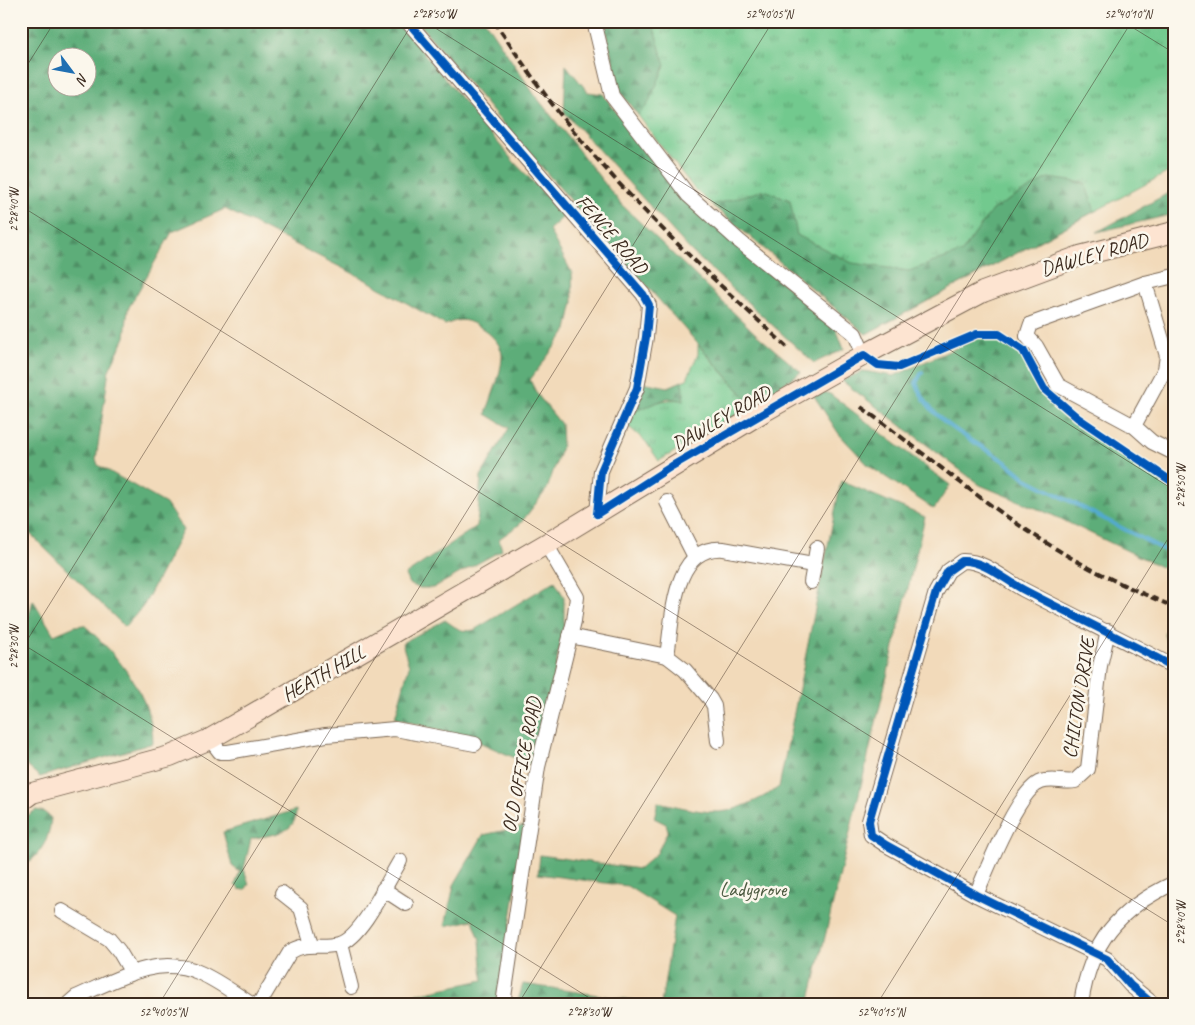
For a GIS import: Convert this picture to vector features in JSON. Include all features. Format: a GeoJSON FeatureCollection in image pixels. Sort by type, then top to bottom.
{"type":"FeatureCollection","features":[{"type":"Feature","properties":{"kind":"street","name":"FENCE ROAD"},"geometry":{"type":"LineString","coordinates":[[407,21],[643,294],[649,305],[646,337],[637,388],[602,472],[597,514]]}},
{"type":"Feature","properties":{"kind":"street"},"geometry":{"type":"LineString","coordinates":[[594,21],[612,96],[688,194],[739,241],[855,334],[864,355]]}},
{"type":"Feature","properties":{"kind":"street","name":"DAWLEY ROAD"},"geometry":{"type":"LineString","coordinates":[[597,514],[672,466],[864,355],[983,292],[1080,256],[1174,232]]}},
{"type":"Feature","properties":{"kind":"street"},"geometry":{"type":"LineString","coordinates":[[1174,276],[1146,283],[1031,324],[1027,336],[1036,346],[1058,385],[1134,426],[1152,442],[1174,453]]}},
{"type":"Feature","properties":{"kind":"street"},"geometry":{"type":"LineString","coordinates":[[1134,426],[1165,369],[1167,356],[1146,283]]}},
{"type":"Feature","properties":{"kind":"street"},"geometry":{"type":"LineString","coordinates":[[667,502],[695,556]]}},
{"type":"Feature","properties":{"kind":"street","name":"HEATH HILL"},"geometry":{"type":"LineString","coordinates":[[25,794],[170,756],[210,739],[597,514]]}},
{"type":"Feature","properties":{"kind":"street","name":"OLD OFFICE ROAD"},"geometry":{"type":"LineString","coordinates":[[502,1004],[538,767],[570,636],[577,597],[546,544]]}},
{"type":"Feature","properties":{"kind":"street"},"geometry":{"type":"LineString","coordinates":[[667,656],[679,582],[685,567],[695,556],[713,548],[814,565]]}},
{"type":"Feature","properties":{"kind":"street"},"geometry":{"type":"LineString","coordinates":[[810,582],[817,548]]}},
{"type":"Feature","properties":{"kind":"street"},"geometry":{"type":"LineString","coordinates":[[1108,631],[969,560],[956,564],[942,578],[936,592],[915,657],[868,821],[869,830],[871,835],[886,845],[976,895],[1108,959],[1130,985],[1153,1004]]}},
{"type":"Feature","properties":{"kind":"street","name":"CHILTON DRIVE"},"geometry":{"type":"LineString","coordinates":[[976,895],[1011,817],[1029,790],[1038,782],[1075,781],[1088,769],[1100,666],[1108,631],[1174,667]]}},
{"type":"Feature","properties":{"kind":"street"},"geometry":{"type":"LineString","coordinates":[[570,636],[667,656],[685,670],[710,699],[714,706],[718,741]]}},
{"type":"Feature","properties":{"kind":"street"},"geometry":{"type":"LineString","coordinates":[[210,739],[220,752],[228,752],[326,735],[395,728],[475,744]]}},
{"type":"Feature","properties":{"kind":"street"},"geometry":{"type":"LineString","coordinates":[[259,1004],[290,952],[312,944],[340,944],[358,930],[400,861]]}},
{"type":"Feature","properties":{"kind":"street"},"geometry":{"type":"LineString","coordinates":[[1080,1004],[1089,967],[1095,952],[1121,915],[1138,902],[1174,883]]}},
{"type":"Feature","properties":{"kind":"street"},"geometry":{"type":"LineString","coordinates":[[382,889],[406,904]]}},
{"type":"Feature","properties":{"kind":"street"},"geometry":{"type":"LineString","coordinates":[[282,893],[302,908],[312,944]]}},
{"type":"Feature","properties":{"kind":"street"},"geometry":{"type":"LineString","coordinates":[[62,911],[109,939],[119,951],[132,973]]}},
{"type":"Feature","properties":{"kind":"street"},"geometry":{"type":"LineString","coordinates":[[340,944],[351,987]]}},
{"type":"Feature","properties":{"kind":"street"},"geometry":{"type":"LineString","coordinates":[[68,1004],[76,997],[132,973],[153,967],[184,968],[206,976],[251,1004]]}},
{"type":"Feature","properties":{"kind":"green space"},"geometry":{"type":"Polygon","coordinates":[[[21,21],[397,21],[514,162],[565,215],[549,230],[572,273],[573,302],[567,330],[530,380],[537,394],[561,424],[562,446],[547,489],[520,524],[499,539],[502,550],[433,588],[420,588],[409,584],[405,575],[477,526],[481,476],[509,428],[486,414],[498,379],[502,352],[495,340],[479,326],[464,320],[445,325],[370,282],[225,209],[172,232],[128,309],[125,337],[109,370],[96,459],[98,465],[166,504],[183,530],[144,605],[125,627],[21,525],[21,21]]]}},
{"type":"Feature","properties":{"kind":"green space"},"geometry":{"type":"Polygon","coordinates":[[[417,21],[485,21],[534,94],[621,204],[757,335],[801,372],[752,405],[498,118],[417,21]]]}},
{"type":"Feature","properties":{"kind":"green space"},"geometry":{"type":"Polygon","coordinates":[[[603,21],[1174,21],[1174,169],[866,334],[695,190],[621,93],[603,21]]]}},
{"type":"Feature","properties":{"kind":"green space"},"geometry":{"type":"Polygon","coordinates":[[[603,21],[652,21],[665,66],[647,106],[638,115],[621,93],[603,21]]]}},
{"type":"Feature","properties":{"kind":"green space"},"geometry":{"type":"Polygon","coordinates":[[[566,65],[588,92],[603,94],[642,147],[703,217],[835,326],[844,349],[814,363],[691,251],[564,112],[566,65]]]}},
{"type":"Feature","properties":{"kind":"green space"},"geometry":{"type":"Polygon","coordinates":[[[1048,178],[1085,183],[1095,211],[866,334],[712,205],[764,190],[790,200],[797,235],[852,263],[909,271],[962,252],[992,210],[1048,178]]]}},
{"type":"Feature","properties":{"kind":"green space"},"geometry":{"type":"Polygon","coordinates":[[[1174,190],[1174,214],[1097,232],[1174,190]]]}},
{"type":"Feature","properties":{"kind":"green space"},"geometry":{"type":"Polygon","coordinates":[[[997,337],[1022,355],[1047,396],[1099,438],[1174,488],[1174,573],[1050,514],[980,485],[842,381],[863,371],[894,376],[978,338],[997,337]]]}},
{"type":"Feature","properties":{"kind":"green space"},"geometry":{"type":"Polygon","coordinates":[[[698,345],[752,405],[659,461],[646,442],[628,426],[633,412],[639,409],[663,401],[683,400],[682,381],[687,379],[698,354],[698,345]]]}},
{"type":"Feature","properties":{"kind":"green space"},"geometry":{"type":"Polygon","coordinates":[[[682,381],[684,400],[668,398],[633,412],[642,382],[668,387],[682,381]]]}},
{"type":"Feature","properties":{"kind":"green space"},"geometry":{"type":"Polygon","coordinates":[[[821,391],[830,394],[950,485],[934,509],[869,466],[839,434],[812,393],[821,391]]]}},
{"type":"Feature","properties":{"kind":"green space","name":"Ladygrove"},"geometry":{"type":"Polygon","coordinates":[[[841,481],[925,517],[809,1004],[661,1004],[675,916],[627,886],[538,874],[540,855],[639,869],[657,853],[668,830],[666,824],[654,818],[658,802],[683,808],[719,812],[740,807],[779,787],[841,481]]]}},
{"type":"Feature","properties":{"kind":"green space"},"geometry":{"type":"Polygon","coordinates":[[[555,581],[564,597],[564,624],[552,687],[533,766],[479,742],[395,718],[409,666],[402,643],[445,620],[462,630],[474,630],[555,581]]]}},
{"type":"Feature","properties":{"kind":"green space"},"geometry":{"type":"Polygon","coordinates":[[[33,600],[54,635],[75,626],[84,625],[109,649],[140,693],[147,709],[153,743],[40,777],[21,761],[21,630],[27,623],[33,600]]]}},
{"type":"Feature","properties":{"kind":"green space"},"geometry":{"type":"Polygon","coordinates":[[[1169,627],[1174,628],[1174,654],[1169,651],[1164,634],[1169,627]]]}},
{"type":"Feature","properties":{"kind":"green space"},"geometry":{"type":"Polygon","coordinates":[[[36,810],[44,812],[51,818],[50,827],[42,848],[21,871],[21,820],[36,810]]]}},
{"type":"Feature","properties":{"kind":"green space"},"geometry":{"type":"Polygon","coordinates":[[[296,810],[295,818],[287,829],[251,839],[244,869],[249,884],[245,890],[239,889],[235,885],[240,872],[232,866],[223,832],[296,810]]]}},
{"type":"Feature","properties":{"kind":"green space"},"geometry":{"type":"Polygon","coordinates":[[[525,826],[503,972],[496,1004],[408,1004],[407,996],[483,980],[480,940],[473,920],[445,926],[454,885],[483,835],[525,826]]]}},
{"type":"Feature","properties":{"kind":"green space"},"geometry":{"type":"Polygon","coordinates":[[[523,984],[659,1004],[517,1004],[523,984]]]}},
{"type":"Feature","properties":{"kind":"waterway"},"geometry":{"type":"LineString","coordinates":[[922,372],[916,383],[924,399],[935,413],[964,436],[1011,466],[1025,478],[1174,555]]}},
{"type":"Feature","properties":{"kind":"railway"},"geometry":{"type":"LineString","coordinates":[[494,21],[551,103],[622,187],[703,269],[787,347]]}},
{"type":"Feature","properties":{"kind":"railway"},"geometry":{"type":"LineString","coordinates":[[861,407],[982,499],[1032,534],[1100,574],[1174,607]]}},
{"type":"Feature","properties":{"kind":"cycle path"},"geometry":{"type":"LineString","coordinates":[[407,21],[643,294],[649,305],[646,337],[637,388],[601,471],[597,514]]}},
{"type":"Feature","properties":{"kind":"cycle path"},"geometry":{"type":"LineString","coordinates":[[597,514],[672,466],[864,355],[878,365],[899,367],[977,334],[999,334],[1023,350],[1044,389],[1078,418],[1174,483]]}},
{"type":"Feature","properties":{"kind":"cycle path"},"geometry":{"type":"LineString","coordinates":[[1153,1004],[1130,985],[1107,959],[976,895],[886,845],[871,835],[869,821],[936,592],[948,571],[962,561],[986,567],[1024,590],[1174,667]]}}]}
